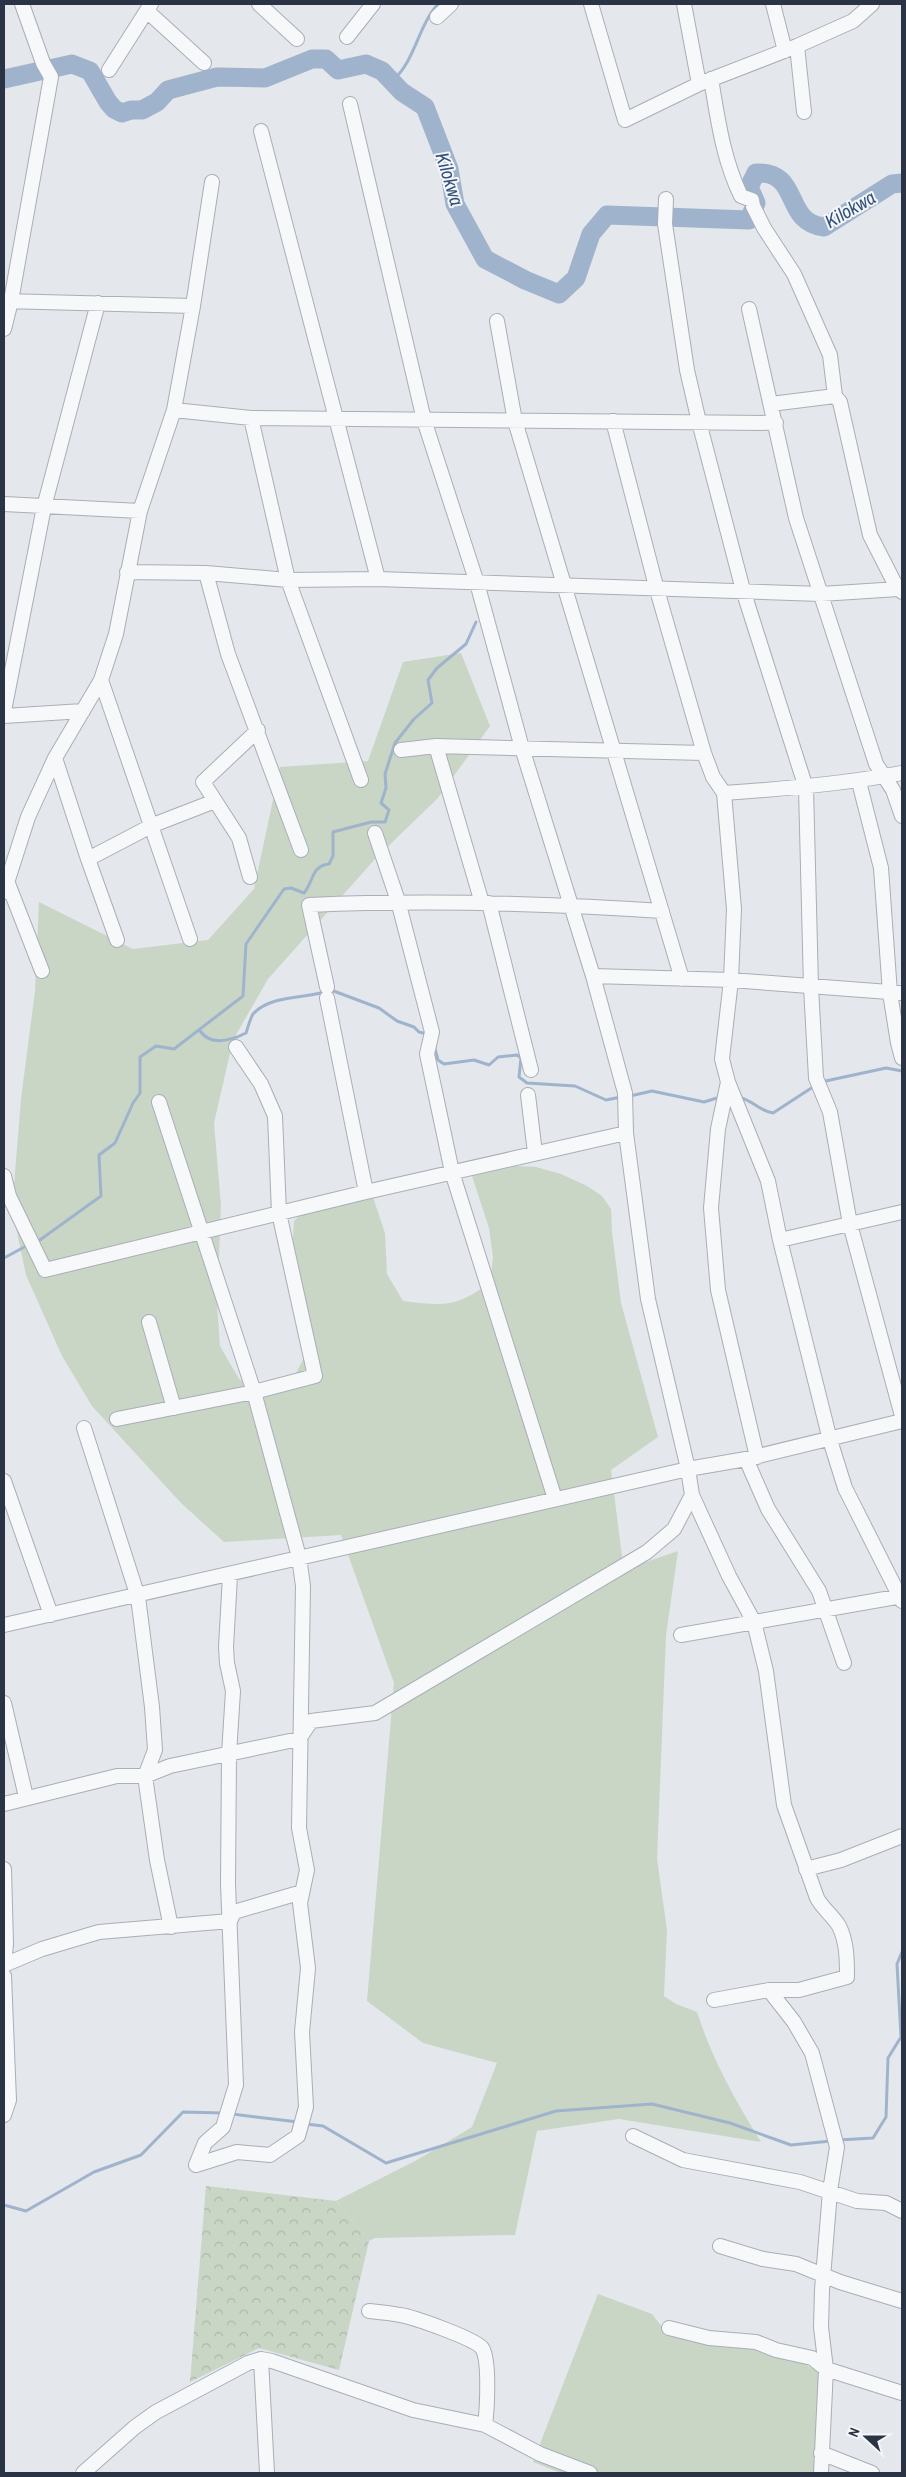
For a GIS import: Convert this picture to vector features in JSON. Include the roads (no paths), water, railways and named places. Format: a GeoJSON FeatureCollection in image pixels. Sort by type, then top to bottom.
{"type":"FeatureCollection","features":[{"type":"Feature","properties":{"kind":"street"},"geometry":{"type":"LineString","coordinates":[[4,329],[7,301],[51,77],[43,63],[22,4]]}},
{"type":"Feature","properties":{"kind":"street"},"geometry":{"type":"LineString","coordinates":[[259,4],[297,39]]}},
{"type":"Feature","properties":{"kind":"street"},"geometry":{"type":"LineString","coordinates":[[347,37],[373,4]]}},
{"type":"Feature","properties":{"kind":"street"},"geometry":{"type":"LineString","coordinates":[[437,17],[451,4]]}},
{"type":"Feature","properties":{"kind":"street"},"geometry":{"type":"LineString","coordinates":[[591,4],[625,120],[705,81],[791,49],[853,21],[872,4]]}},
{"type":"Feature","properties":{"kind":"street"},"geometry":{"type":"LineString","coordinates":[[127,572],[206,573],[288,580],[378,579],[657,590],[743,590],[821,594],[900,591],[870,535],[840,402],[834,396],[830,355],[794,274],[755,211],[752,200],[741,196],[730,174],[684,4]]}},
{"type":"Feature","properties":{"kind":"street"},"geometry":{"type":"LineString","coordinates":[[773,4],[791,49],[804,112]]}},
{"type":"Feature","properties":{"kind":"street"},"geometry":{"type":"LineString","coordinates":[[109,70],[149,7],[204,63]]}},
{"type":"Feature","properties":{"kind":"street"},"geometry":{"type":"LineString","coordinates":[[350,104],[424,420],[477,583],[522,748],[593,976],[626,1096],[626,1133],[648,1299],[688,1469],[692,1495],[729,1576],[754,1622],[766,1671],[784,1805],[822,1908],[839,1927],[847,1955],[847,1977],[798,1990],[769,1990],[714,2000]]}},
{"type":"Feature","properties":{"kind":"street"},"geometry":{"type":"LineString","coordinates":[[261,131],[378,579]]}},
{"type":"Feature","properties":{"kind":"street"},"geometry":{"type":"LineString","coordinates":[[42,971],[6,887],[28,817],[55,758],[102,680],[116,634],[140,511],[174,410],[194,306],[212,182]]}},
{"type":"Feature","properties":{"kind":"street"},"geometry":{"type":"LineString","coordinates":[[665,203],[665,224],[687,370],[699,422],[743,590],[806,788],[812,988],[818,1083],[830,1112],[850,1224],[902,1416]]}},
{"type":"Feature","properties":{"kind":"street"},"geometry":{"type":"LineString","coordinates":[[7,301],[194,306]]}},
{"type":"Feature","properties":{"kind":"street"},"geometry":{"type":"LineString","coordinates":[[4,711],[44,507],[98,304]]}},
{"type":"Feature","properties":{"kind":"street"},"geometry":{"type":"LineString","coordinates":[[749,309],[796,518],[876,764],[893,790],[902,816]]}},
{"type":"Feature","properties":{"kind":"street"},"geometry":{"type":"LineString","coordinates":[[497,321],[515,420],[682,979]]}},
{"type":"Feature","properties":{"kind":"street"},"geometry":{"type":"LineString","coordinates":[[771,404],[834,396]]}},
{"type":"Feature","properties":{"kind":"street"},"geometry":{"type":"LineString","coordinates":[[174,410],[250,418],[776,423]]}},
{"type":"Feature","properties":{"kind":"street"},"geometry":{"type":"LineString","coordinates":[[250,418],[288,580],[361,780]]}},
{"type":"Feature","properties":{"kind":"street"},"geometry":{"type":"LineString","coordinates":[[613,422],[657,590],[704,753],[713,777],[724,794],[734,909],[731,980],[722,1060],[728,1082],[768,1181],[780,1240],[830,1440],[845,1488],[902,1598],[680,1635]]}},
{"type":"Feature","properties":{"kind":"street"},"geometry":{"type":"LineString","coordinates":[[4,504],[140,511]]}},
{"type":"Feature","properties":{"kind":"street"},"geometry":{"type":"LineString","coordinates":[[206,573],[228,654],[258,730],[301,850]]}},
{"type":"Feature","properties":{"kind":"street"},"geometry":{"type":"LineString","coordinates":[[102,680],[153,825],[190,939]]}},
{"type":"Feature","properties":{"kind":"street"},"geometry":{"type":"LineString","coordinates":[[4,716],[83,710]]}},
{"type":"Feature","properties":{"kind":"street"},"geometry":{"type":"LineString","coordinates":[[250,877],[239,838],[203,782],[258,730]]}},
{"type":"Feature","properties":{"kind":"street"},"geometry":{"type":"LineString","coordinates":[[401,750],[436,746],[704,753]]}},
{"type":"Feature","properties":{"kind":"street"},"geometry":{"type":"LineString","coordinates":[[436,746],[485,903],[531,1070]]}},
{"type":"Feature","properties":{"kind":"street"},"geometry":{"type":"LineString","coordinates":[[55,758],[117,940]]}},
{"type":"Feature","properties":{"kind":"street"},"geometry":{"type":"LineString","coordinates":[[724,794],[860,782],[902,773]]}},
{"type":"Feature","properties":{"kind":"street"},"geometry":{"type":"LineString","coordinates":[[860,782],[882,868],[896,993],[898,1043],[902,1058]]}},
{"type":"Feature","properties":{"kind":"street"},"geometry":{"type":"LineString","coordinates":[[88,859],[153,825],[215,801]]}},
{"type":"Feature","properties":{"kind":"street"},"geometry":{"type":"LineString","coordinates":[[375,833],[398,902],[431,1035],[428,1054],[452,1172],[555,1499]]}},
{"type":"Feature","properties":{"kind":"street"},"geometry":{"type":"LineString","coordinates":[[366,1192],[309,905],[398,902],[485,903],[571,905],[662,912]]}},
{"type":"Feature","properties":{"kind":"street"},"geometry":{"type":"LineString","coordinates":[[593,976],[731,980],[812,988],[896,993]]}},
{"type":"Feature","properties":{"kind":"street"},"geometry":{"type":"LineString","coordinates":[[117,1419],[254,1392],[315,1376],[279,1213],[275,1116],[261,1084],[236,1047]]}},
{"type":"Feature","properties":{"kind":"street"},"geometry":{"type":"LineString","coordinates":[[728,1082],[718,1129],[710,1208],[718,1290],[752,1458],[768,1509],[819,1591],[844,1662]]}},
{"type":"Feature","properties":{"kind":"street"},"geometry":{"type":"LineString","coordinates":[[528,1094],[535,1153]]}},
{"type":"Feature","properties":{"kind":"street"},"geometry":{"type":"LineString","coordinates":[[160,1102],[254,1392],[299,1557],[304,1586],[299,1739],[299,1828],[307,1870],[300,1902],[300,1922],[306,1936],[308,1968],[302,2032],[306,2107],[298,2136],[270,2155],[237,2152],[196,2164],[205,2143],[223,2127],[236,2085],[228,1884],[229,1754],[233,1691],[226,1647],[230,1576]]}},
{"type":"Feature","properties":{"kind":"street"},"geometry":{"type":"LineString","coordinates":[[4,1176],[9,1196],[45,1270],[366,1192],[626,1133]]}},
{"type":"Feature","properties":{"kind":"street"},"geometry":{"type":"LineString","coordinates":[[780,1240],[902,1212]]}},
{"type":"Feature","properties":{"kind":"street"},"geometry":{"type":"LineString","coordinates":[[149,1322],[174,1408]]}},
{"type":"Feature","properties":{"kind":"street"},"geometry":{"type":"LineString","coordinates":[[4,1625],[138,1597],[230,1576],[299,1557],[688,1469],[752,1458],[902,1421]]}},
{"type":"Feature","properties":{"kind":"street"},"geometry":{"type":"LineString","coordinates":[[84,1428],[138,1597],[152,1707],[155,1750],[145,1776],[157,1860],[171,1926]]}},
{"type":"Feature","properties":{"kind":"street"},"geometry":{"type":"LineString","coordinates":[[4,1481],[51,1615]]}},
{"type":"Feature","properties":{"kind":"street"},"geometry":{"type":"LineString","coordinates":[[4,1804],[26,1797],[58,1792],[117,1776],[145,1776],[170,1766],[299,1739],[312,1721],[375,1713],[648,1552],[674,1529],[692,1495]]}},
{"type":"Feature","properties":{"kind":"street"},"geometry":{"type":"LineString","coordinates":[[4,1703],[26,1797]]}},
{"type":"Feature","properties":{"kind":"street"},"geometry":{"type":"LineString","coordinates":[[806,1868],[841,1860],[902,1836]]}},
{"type":"Feature","properties":{"kind":"street"},"geometry":{"type":"LineString","coordinates":[[4,1869],[6,1944],[4,1964],[42,1949],[99,1932],[230,1921]]}},
{"type":"Feature","properties":{"kind":"street"},"geometry":{"type":"LineString","coordinates":[[230,1921],[234,1912],[302,1892]]}},
{"type":"Feature","properties":{"kind":"street"},"geometry":{"type":"LineString","coordinates":[[4,1976],[9,2100],[4,2115]]}},
{"type":"Feature","properties":{"kind":"street"},"geometry":{"type":"LineString","coordinates":[[769,1990],[794,2022],[812,2053],[837,2147],[830,2191],[821,2327],[826,2369],[820,2473]]}},
{"type":"Feature","properties":{"kind":"street"},"geometry":{"type":"LineString","coordinates":[[633,2136],[683,2160],[800,2182],[857,2200],[886,2203],[902,2211]]}},
{"type":"Feature","properties":{"kind":"street"},"geometry":{"type":"LineString","coordinates":[[720,2246],[763,2259],[796,2264],[824,2277],[902,2301]]}},
{"type":"Feature","properties":{"kind":"street"},"geometry":{"type":"LineString","coordinates":[[369,2311],[401,2315],[466,2338],[479,2345],[483,2350],[487,2366],[485,2425]]}},
{"type":"Feature","properties":{"kind":"street"},"geometry":{"type":"LineString","coordinates":[[669,2328],[709,2338],[756,2342],[776,2350],[812,2358],[826,2369],[902,2393]]}},
{"type":"Feature","properties":{"kind":"street"},"geometry":{"type":"LineString","coordinates":[[261,2359],[267,2473]]}},
{"type":"Feature","properties":{"kind":"street"},"geometry":{"type":"LineString","coordinates":[[82,2473],[135,2427],[156,2412],[219,2378],[261,2359],[272,2361],[412,2410],[485,2425],[540,2454],[590,2473]]}},
{"type":"Feature","properties":{"kind":"street"},"geometry":{"type":"LineString","coordinates":[[821,2453],[872,2473]]}},
{"type":"Feature","properties":{"kind":"waterway"},"geometry":{"type":"LineString","coordinates":[[393,80],[412,53],[426,22],[438,4]]}},
{"type":"Feature","properties":{"kind":"waterway","name":"Kilokwa"},"geometry":{"type":"LineString","coordinates":[[4,79],[72,64],[90,71],[108,102],[114,109],[122,113],[131,110],[142,110],[157,102],[168,90],[217,77],[265,78],[312,59],[326,59],[338,70],[366,64],[382,71],[402,92],[425,107],[449,169],[455,204],[485,259],[525,280],[559,294],[576,278],[591,234],[607,215],[749,220],[756,203],[749,187],[756,173],[770,175],[780,180],[787,188],[802,216],[811,223],[824,227],[892,184],[902,183]]}},
{"type":"Feature","properties":{"kind":"waterway"},"geometry":{"type":"LineString","coordinates":[[37,1242],[101,1196],[99,1155],[115,1143],[133,1103],[140,1093],[140,1057],[156,1046],[174,1049],[243,996],[246,944],[284,889],[291,888],[304,893],[316,871],[323,865],[329,864],[333,856],[333,832],[371,822],[385,822],[389,810],[381,803],[386,788],[385,774],[395,743],[414,719],[432,703],[428,680],[437,668],[466,644],[476,622]]}},
{"type":"Feature","properties":{"kind":"waterway"},"geometry":{"type":"LineString","coordinates":[[200,1031],[210,1039],[221,1041],[234,1038],[246,1033],[253,1014],[270,1003],[331,990],[379,1008],[397,1021],[427,1034]]}},
{"type":"Feature","properties":{"kind":"waterway"},"geometry":{"type":"LineString","coordinates":[[435,1049],[438,1060],[444,1064],[474,1060],[489,1065],[498,1057],[517,1055],[521,1058],[519,1077],[527,1083],[575,1086],[606,1100],[621,1097]]}},
{"type":"Feature","properties":{"kind":"waterway"},"geometry":{"type":"LineString","coordinates":[[821,1082],[886,1068],[902,1071]]}},
{"type":"Feature","properties":{"kind":"waterway"},"geometry":{"type":"LineString","coordinates":[[738,1097],[773,1113],[816,1085]]}},
{"type":"Feature","properties":{"kind":"waterway"},"geometry":{"type":"LineString","coordinates":[[630,1096],[652,1091],[704,1102],[720,1097]]}},
{"type":"Feature","properties":{"kind":"waterway"},"geometry":{"type":"LineString","coordinates":[[4,1258],[28,1245]]}},
{"type":"Feature","properties":{"kind":"waterway"},"geometry":{"type":"LineString","coordinates":[[839,2140],[873,2138],[886,2117],[888,2058],[901,2037],[897,1964],[902,1952]]}},
{"type":"Feature","properties":{"kind":"waterway"},"geometry":{"type":"LineString","coordinates":[[306,2124],[323,2126],[386,2163],[556,2111],[652,2104],[730,2123],[791,2145],[831,2141]]}},
{"type":"Feature","properties":{"kind":"waterway"},"geometry":{"type":"LineString","coordinates":[[4,2205],[26,2211],[94,2172],[141,2155],[183,2112],[223,2113]]}},
{"type":"Feature","properties":{"kind":"waterway"},"geometry":{"type":"LineString","coordinates":[[232,2114],[298,2122]]}}]}
